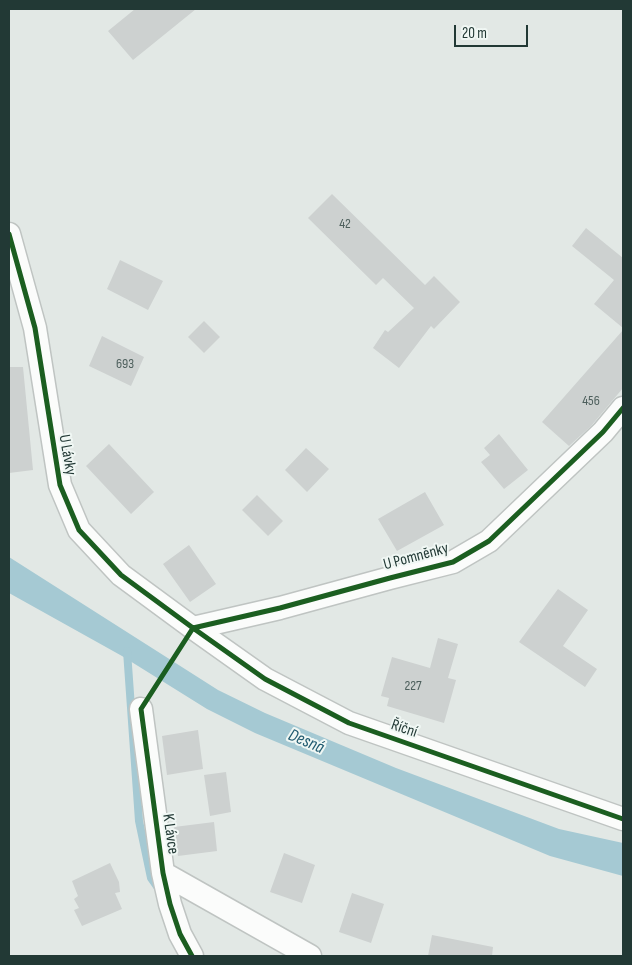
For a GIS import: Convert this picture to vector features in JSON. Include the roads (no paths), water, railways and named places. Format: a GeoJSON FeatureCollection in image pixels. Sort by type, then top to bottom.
{"type":"FeatureCollection","features":[{"type":"Feature","properties":{"kind":"street","name":"U Lávky"},"geometry":{"type":"LineString","coordinates":[[9,234],[35,328],[60,485],[78,530],[121,575],[193,628]]}},
{"type":"Feature","properties":{"kind":"street","name":"U Pomněnky"},"geometry":{"type":"LineString","coordinates":[[193,628],[280,608],[453,562],[489,541],[603,432],[623,408]]}},
{"type":"Feature","properties":{"kind":"street","name":"Říční"},"geometry":{"type":"LineString","coordinates":[[193,628],[265,679],[349,723],[623,819]]}},
{"type":"Feature","properties":{"kind":"street","name":"K Lávce"},"geometry":{"type":"LineString","coordinates":[[141,709],[164,878],[180,934],[192,956]]}},
{"type":"Feature","properties":{"kind":"street","name":"K Lávce"},"geometry":{"type":"LineString","coordinates":[[164,878],[310,956]]}},
{"type":"Feature","properties":{"kind":"water","name":"Desná"},"geometry":{"type":"Polygon","coordinates":[[[9,557],[218,690],[265,713],[396,768],[559,829],[623,843],[623,876],[550,856],[255,733],[207,709],[122,656],[9,593],[9,557]]]}},
{"type":"Feature","properties":{"kind":"waterway"},"geometry":{"type":"LineString","coordinates":[[127,651],[139,821],[151,878],[158,888]]}}]}
